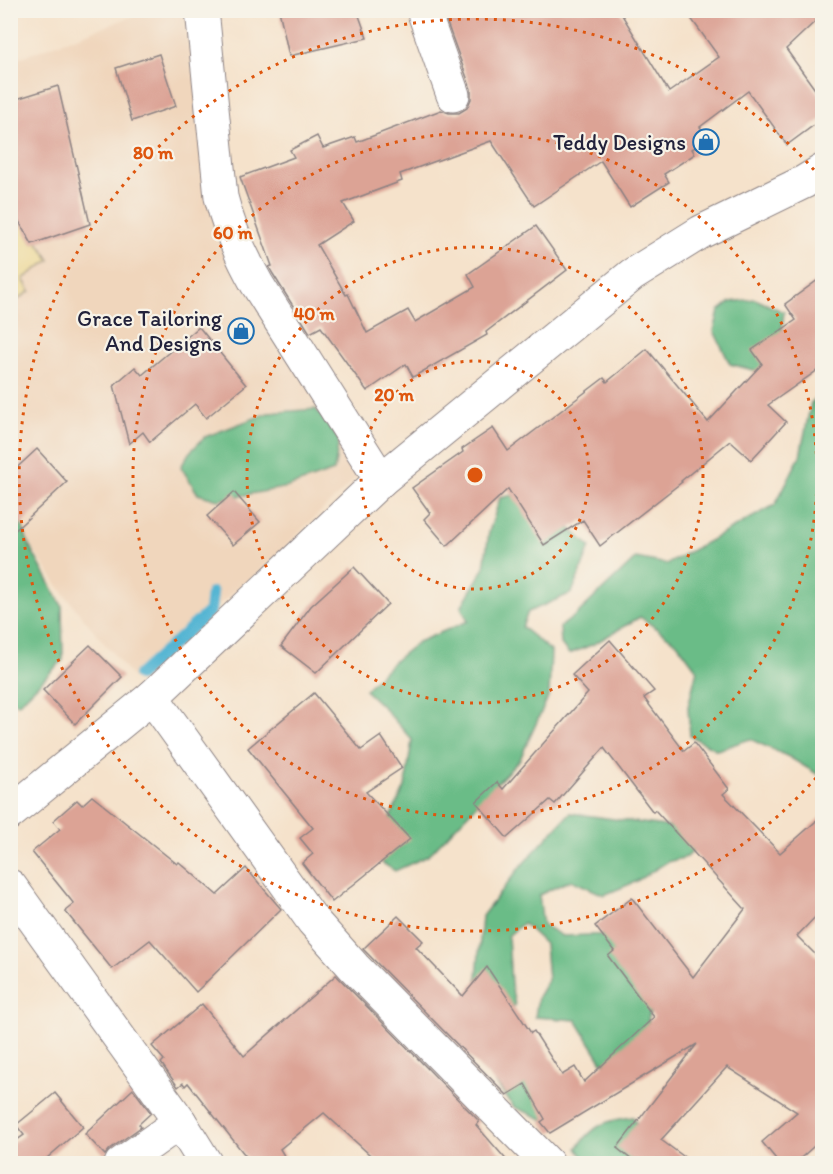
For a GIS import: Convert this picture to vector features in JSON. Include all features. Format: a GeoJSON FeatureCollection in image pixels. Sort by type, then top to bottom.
{"type":"FeatureCollection","features":[{"type":"Feature","properties":{"kind":"street"},"geometry":{"type":"LineString","coordinates":[[202,10],[221,197],[226,220],[257,284],[381,480]]}},
{"type":"Feature","properties":{"kind":"street"},"geometry":{"type":"LineString","coordinates":[[423,10],[453,95]]}},
{"type":"Feature","properties":{"kind":"street"},"geometry":{"type":"LineString","coordinates":[[10,813],[152,697],[381,480],[632,275],[701,232],[822,171]]}},
{"type":"Feature","properties":{"kind":"street"},"geometry":{"type":"LineString","coordinates":[[152,697],[313,921],[354,967],[548,1164]]}},
{"type":"Feature","properties":{"kind":"street"},"geometry":{"type":"LineString","coordinates":[[10,886],[180,1122],[206,1164]]}},
{"type":"Feature","properties":{"kind":"street"},"geometry":{"type":"LineString","coordinates":[[121,1164],[180,1122]]}},
{"type":"Feature","properties":{"kind":"shaded area"},"geometry":{"type":"Polygon","coordinates":[[[147,11],[187,11],[227,194],[360,474],[262,568],[133,678],[67,598],[11,518],[10,304],[30,291],[23,279],[11,201],[11,61],[147,11]]]}},
{"type":"Feature","properties":{"kind":"green space"},"geometry":{"type":"Polygon","coordinates":[[[755,299],[784,312],[778,364],[773,375],[730,364],[714,331],[719,311],[730,302],[755,299]]]}},
{"type":"Feature","properties":{"kind":"green space"},"geometry":{"type":"Polygon","coordinates":[[[822,393],[822,777],[789,757],[750,739],[717,750],[690,736],[688,707],[697,670],[677,643],[640,617],[594,644],[569,654],[561,644],[560,627],[576,615],[636,558],[667,564],[775,505],[800,456],[811,403],[822,393]]]}},
{"type":"Feature","properties":{"kind":"green space"},"geometry":{"type":"Polygon","coordinates":[[[316,409],[339,440],[334,471],[288,487],[218,500],[198,494],[181,467],[189,453],[205,437],[268,413],[316,409]]]}},
{"type":"Feature","properties":{"kind":"green space"},"geometry":{"type":"Polygon","coordinates":[[[523,493],[563,522],[590,547],[572,593],[528,612],[522,627],[551,651],[549,695],[520,759],[428,856],[395,871],[371,856],[405,787],[412,740],[365,690],[393,662],[418,642],[468,621],[461,607],[484,568],[489,532],[500,498],[523,493]]]}},
{"type":"Feature","properties":{"kind":"green space"},"geometry":{"type":"Polygon","coordinates":[[[10,508],[17,510],[29,545],[62,606],[63,660],[18,704],[10,699],[10,508]]]}},
{"type":"Feature","properties":{"kind":"green space"},"geometry":{"type":"Polygon","coordinates":[[[570,813],[679,828],[699,845],[687,857],[667,862],[635,882],[604,895],[571,880],[539,895],[543,925],[562,936],[618,934],[665,986],[649,1014],[646,1043],[630,1067],[602,1062],[576,1020],[535,1017],[538,997],[548,980],[545,944],[523,923],[508,936],[511,984],[515,1005],[500,1020],[476,990],[482,916],[520,867],[570,813]]]}},
{"type":"Feature","properties":{"kind":"green space"},"geometry":{"type":"Polygon","coordinates":[[[495,1082],[568,1085],[545,1120],[514,1107],[495,1082]]]}},
{"type":"Feature","properties":{"kind":"green space"},"geometry":{"type":"Polygon","coordinates":[[[633,1117],[649,1147],[644,1164],[587,1163],[577,1148],[589,1134],[607,1122],[633,1117]]]}},
{"type":"Feature","properties":{"kind":"sand"},"geometry":{"type":"Polygon","coordinates":[[[10,201],[50,260],[23,279],[30,291],[11,304],[10,201]]]}},
{"type":"Feature","properties":{"kind":"building"},"geometry":{"type":"Polygon","coordinates":[[[279,10],[357,10],[367,38],[289,56],[279,10]]]}},
{"type":"Feature","properties":{"kind":"building"},"geometry":{"type":"Polygon","coordinates":[[[473,10],[619,10],[669,92],[719,57],[685,10],[822,10],[822,15],[786,49],[822,99],[822,119],[787,145],[748,91],[700,127],[708,139],[692,149],[695,154],[664,174],[669,182],[630,207],[601,161],[534,206],[491,141],[400,174],[402,181],[343,203],[354,221],[317,245],[346,295],[348,294],[367,333],[408,310],[415,322],[475,287],[468,274],[536,226],[567,270],[486,332],[487,335],[413,377],[406,364],[367,391],[321,327],[310,333],[273,274],[240,177],[294,157],[290,150],[317,136],[323,148],[355,137],[357,142],[441,110],[459,113],[467,108],[471,99],[471,89],[446,20],[473,10]]]}},
{"type":"Feature","properties":{"kind":"building"},"geometry":{"type":"Polygon","coordinates":[[[159,54],[176,106],[132,121],[116,68],[159,54]]]}},
{"type":"Feature","properties":{"kind":"building"},"geometry":{"type":"Polygon","coordinates":[[[58,86],[90,224],[32,244],[10,206],[10,101],[58,86]]]}},
{"type":"Feature","properties":{"kind":"building"},"geometry":{"type":"Polygon","coordinates":[[[822,277],[822,367],[768,405],[786,422],[751,460],[730,441],[600,546],[583,520],[544,545],[508,489],[447,546],[424,519],[430,513],[412,488],[463,452],[462,449],[493,428],[508,451],[604,378],[607,382],[647,349],[708,422],[762,364],[752,350],[796,320],[785,304],[822,277]]]}},
{"type":"Feature","properties":{"kind":"building"},"geometry":{"type":"Polygon","coordinates":[[[199,327],[246,385],[206,418],[195,404],[150,442],[143,432],[129,444],[114,385],[135,367],[142,375],[199,327]]]}},
{"type":"Feature","properties":{"kind":"building"},"geometry":{"type":"Polygon","coordinates":[[[37,449],[67,482],[10,535],[10,474],[37,449]]]}},
{"type":"Feature","properties":{"kind":"building"},"geometry":{"type":"Polygon","coordinates":[[[234,492],[260,522],[233,545],[207,516],[234,492]]]}},
{"type":"Feature","properties":{"kind":"building"},"geometry":{"type":"Polygon","coordinates":[[[354,567],[388,604],[316,673],[281,646],[311,606],[354,567]]]}},
{"type":"Feature","properties":{"kind":"building"},"geometry":{"type":"Polygon","coordinates":[[[610,640],[654,691],[644,698],[684,751],[694,743],[729,789],[723,794],[780,853],[822,816],[822,910],[797,936],[822,961],[822,1139],[794,1164],[780,1164],[762,1142],[797,1112],[727,1067],[661,1140],[694,1164],[637,1164],[617,1148],[697,1044],[550,1133],[541,1122],[545,1119],[525,1084],[507,1095],[363,949],[398,916],[423,941],[416,947],[463,996],[487,967],[531,1033],[534,1031],[562,1075],[575,1067],[584,1082],[654,1017],[608,956],[614,951],[595,926],[632,898],[693,977],[745,909],[655,810],[653,812],[604,748],[555,804],[550,800],[507,838],[476,802],[497,782],[503,789],[588,693],[572,675],[610,640]]]}},
{"type":"Feature","properties":{"kind":"building"},"geometry":{"type":"Polygon","coordinates":[[[90,645],[122,677],[75,724],[43,690],[90,645]]]}},
{"type":"Feature","properties":{"kind":"building"},"geometry":{"type":"Polygon","coordinates":[[[314,693],[361,750],[381,736],[402,768],[366,792],[410,839],[332,902],[302,863],[313,854],[300,838],[313,828],[248,748],[314,693]]]}},
{"type":"Feature","properties":{"kind":"building"},"geometry":{"type":"Polygon","coordinates":[[[92,796],[177,864],[179,862],[217,895],[246,868],[281,909],[196,992],[150,940],[112,969],[65,911],[74,904],[32,852],[60,829],[53,821],[77,800],[82,805],[92,796]]]}},
{"type":"Feature","properties":{"kind":"building"},"geometry":{"type":"Polygon","coordinates":[[[336,975],[479,1121],[476,1125],[510,1164],[380,1164],[324,1113],[280,1149],[289,1164],[252,1164],[188,1083],[185,1086],[183,1083],[178,1087],[161,1063],[164,1060],[152,1046],[202,1004],[244,1056],[336,975]]]}},
{"type":"Feature","properties":{"kind":"building"},"geometry":{"type":"Polygon","coordinates":[[[133,1089],[151,1113],[139,1124],[141,1127],[105,1155],[85,1134],[133,1089]]]}},
{"type":"Feature","properties":{"kind":"building"},"geometry":{"type":"Polygon","coordinates":[[[55,1093],[83,1127],[40,1164],[10,1164],[10,1145],[24,1135],[16,1125],[55,1093]]]}},
{"type":"Feature","properties":{"kind":"waterway"},"geometry":{"type":"LineString","coordinates":[[139,675],[210,611],[212,593]]}},
{"type":"Feature","properties":{"kind":"place","name":"Teddy Designs"},"geometry":{"type":"Point","coordinates":[706,142]}},
{"type":"Feature","properties":{"kind":"place","name":"Grace Tailoring And Designs"},"geometry":{"type":"Point","coordinates":[241,331]}}]}
